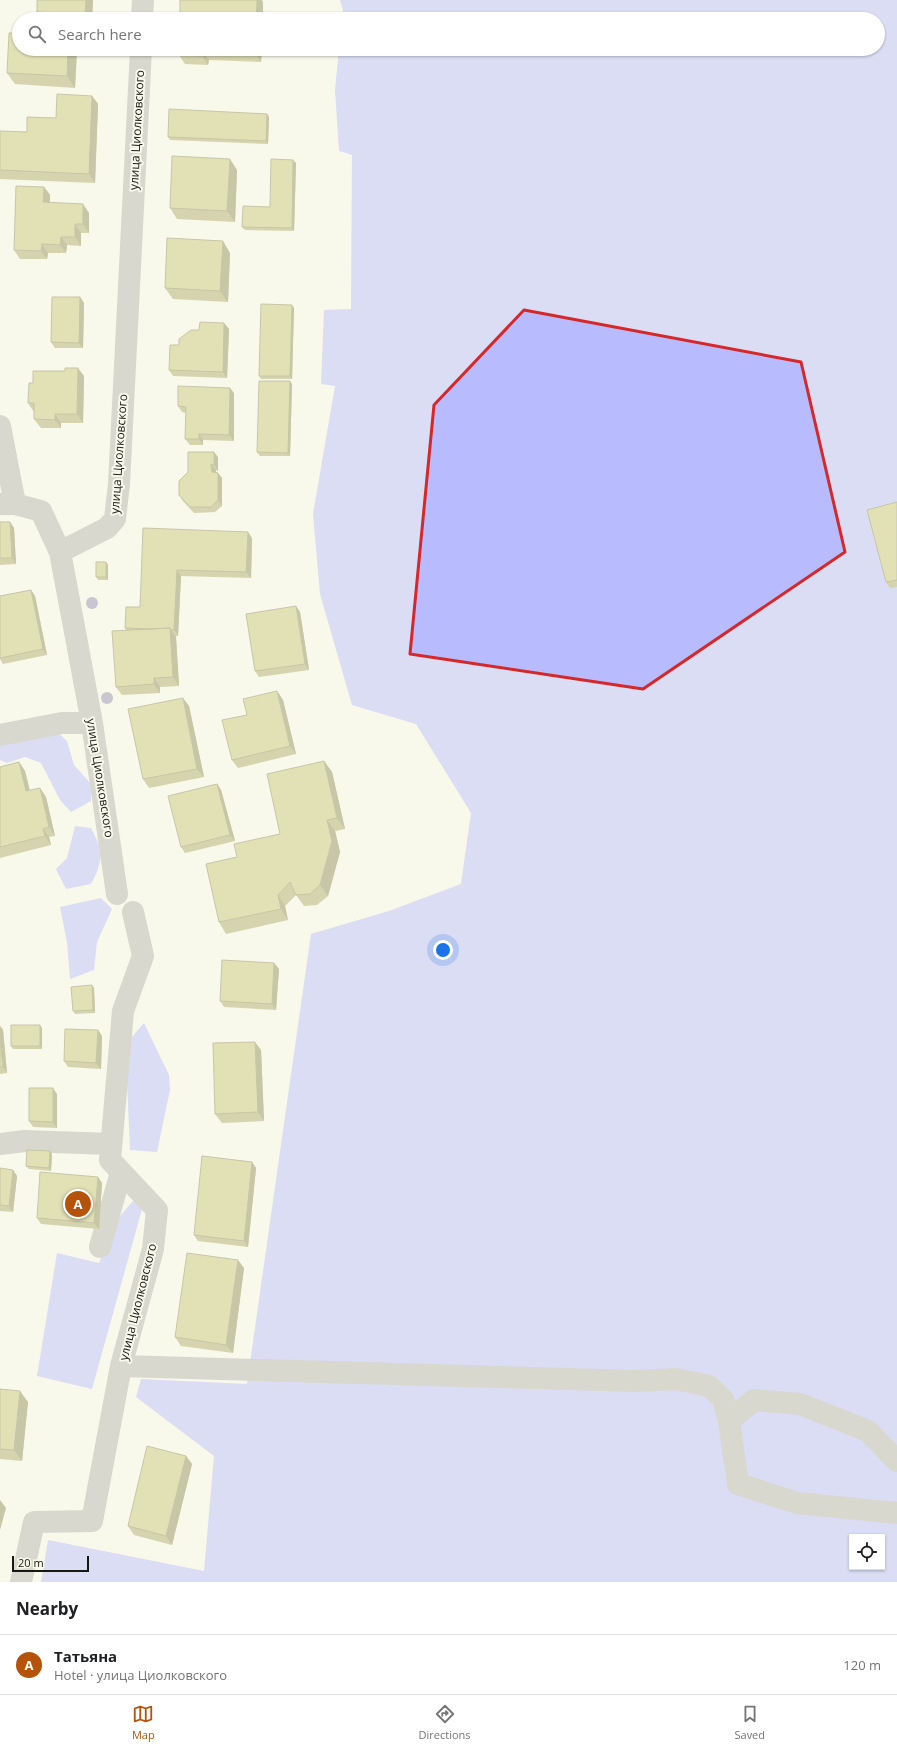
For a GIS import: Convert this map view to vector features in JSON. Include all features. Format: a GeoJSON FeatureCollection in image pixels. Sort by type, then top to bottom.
{"type":"FeatureCollection","features":[{"type":"Feature","properties":{"kind":"street"},"geometry":{"type":"LineString","coordinates":[[142,12],[143,0]]}},
{"type":"Feature","properties":{"kind":"street","name":"улица Циолковского"},"geometry":{"type":"LineString","coordinates":[[117,894],[92,722],[60,552],[107,528],[115,519],[119,484],[141,56]]}},
{"type":"Feature","properties":{"kind":"street"},"geometry":{"type":"LineString","coordinates":[[0,426],[7,504],[41,511],[60,552]]}},
{"type":"Feature","properties":{"kind":"street"},"geometry":{"type":"LineString","coordinates":[[0,734],[62,723],[92,722]]}},
{"type":"Feature","properties":{"kind":"street","name":"улица Циолковского"},"geometry":{"type":"LineString","coordinates":[[21,1582],[34,1522],[92,1522],[121,1366],[153,1249],[157,1210],[110,1160],[123,1011],[143,956],[133,912]]}},
{"type":"Feature","properties":{"kind":"street"},"geometry":{"type":"LineString","coordinates":[[0,1144],[24,1141],[111,1144]]}},
{"type":"Feature","properties":{"kind":"street"},"geometry":{"type":"LineString","coordinates":[[100,1247],[121,1172]]}},
{"type":"Feature","properties":{"kind":"street"},"geometry":{"type":"LineString","coordinates":[[121,1366],[636,1381],[676,1379],[709,1386],[723,1399],[729,1421],[738,1484],[797,1504],[897,1513]]}},
{"type":"Feature","properties":{"kind":"street"},"geometry":{"type":"LineString","coordinates":[[729,1421],[754,1400],[800,1404],[868,1431],[897,1461]]}},
{"type":"Feature","properties":{"kind":"highlighted area"},"geometry":{"type":"Polygon","coordinates":[[[524,310],[801,362],[845,552],[643,689],[410,654],[434,405],[524,310]]]}},
{"type":"Feature","properties":{"kind":"shaded area"},"geometry":{"type":"Polygon","coordinates":[[[340,0],[897,0],[897,1582],[41,1582],[48,1540],[204,1571],[214,1456],[136,1397],[141,1379],[247,1384],[311,934],[389,911],[461,884],[471,813],[416,724],[352,705],[320,594],[313,514],[335,386],[321,384],[324,310],[351,309],[352,155],[339,151],[335,90],[338,56],[885,56],[885,12],[343,12],[340,0]]]}},
{"type":"Feature","properties":{"kind":"shaded area"},"geometry":{"type":"Polygon","coordinates":[[[55,730],[67,741],[74,765],[91,784],[91,801],[71,812],[60,800],[41,763],[25,757],[7,763],[0,760],[0,743],[55,730]]]}},
{"type":"Feature","properties":{"kind":"shaded area"},"geometry":{"type":"Polygon","coordinates":[[[75,826],[91,828],[100,849],[100,862],[91,884],[66,889],[56,869],[67,858],[75,826]]]}},
{"type":"Feature","properties":{"kind":"shaded area"},"geometry":{"type":"Polygon","coordinates":[[[101,898],[112,909],[97,942],[94,970],[70,979],[67,942],[60,907],[101,898]]]}},
{"type":"Feature","properties":{"kind":"shaded area"},"geometry":{"type":"Polygon","coordinates":[[[144,1023],[169,1075],[170,1090],[157,1152],[130,1150],[124,1046],[144,1023]]]}},
{"type":"Feature","properties":{"kind":"shaded area"},"geometry":{"type":"Polygon","coordinates":[[[133,1201],[144,1202],[92,1389],[37,1376],[57,1253],[99,1263],[120,1216],[133,1201]]]}},
{"type":"Feature","properties":{"kind":"building"},"geometry":{"type":"Polygon","coordinates":[[[37,0],[86,0],[85,12],[37,12],[37,0]]]}},
{"type":"Feature","properties":{"kind":"building"},"geometry":{"type":"Polygon","coordinates":[[[180,0],[257,0],[256,12],[180,12],[180,0]]]}},
{"type":"Feature","properties":{"kind":"building"},"geometry":{"type":"Polygon","coordinates":[[[9,33],[12,33],[12,56],[68,56],[67,76],[7,73],[9,33]]]}},
{"type":"Feature","properties":{"kind":"building"},"geometry":{"type":"Polygon","coordinates":[[[57,94],[92,96],[89,174],[0,170],[0,131],[27,132],[27,117],[56,118],[57,94]]]}},
{"type":"Feature","properties":{"kind":"building"},"geometry":{"type":"Polygon","coordinates":[[[169,109],[267,114],[266,141],[168,137],[169,109]]]}},
{"type":"Feature","properties":{"kind":"building"},"geometry":{"type":"Polygon","coordinates":[[[172,156],[230,159],[227,211],[170,208],[172,156]]]}},
{"type":"Feature","properties":{"kind":"building"},"geometry":{"type":"Polygon","coordinates":[[[271,159],[293,160],[292,228],[242,227],[243,206],[270,207],[271,159]]]}},
{"type":"Feature","properties":{"kind":"building"},"geometry":{"type":"Polygon","coordinates":[[[16,186],[44,187],[43,202],[83,204],[83,224],[75,224],[75,237],[61,237],[60,245],[42,244],[41,251],[14,250],[16,186]]]}},
{"type":"Feature","properties":{"kind":"building"},"geometry":{"type":"Polygon","coordinates":[[[167,238],[223,241],[220,291],[165,288],[167,238]]]}},
{"type":"Feature","properties":{"kind":"building"},"geometry":{"type":"Polygon","coordinates":[[[52,297],[80,297],[79,343],[51,342],[52,297]]]}},
{"type":"Feature","properties":{"kind":"building"},"geometry":{"type":"Polygon","coordinates":[[[261,304],[292,305],[290,376],[259,376],[261,304]]]}},
{"type":"Feature","properties":{"kind":"building"},"geometry":{"type":"Polygon","coordinates":[[[200,322],[224,323],[223,372],[169,370],[170,345],[179,345],[179,339],[191,330],[199,330],[200,322]]]}},
{"type":"Feature","properties":{"kind":"building"},"geometry":{"type":"Polygon","coordinates":[[[65,368],[78,368],[77,414],[55,414],[55,420],[34,419],[34,403],[28,403],[29,383],[33,383],[33,371],[65,371],[65,368]]]}},
{"type":"Feature","properties":{"kind":"building"},"geometry":{"type":"Polygon","coordinates":[[[259,381],[290,381],[288,453],[257,452],[259,381]]]}},
{"type":"Feature","properties":{"kind":"building"},"geometry":{"type":"Polygon","coordinates":[[[178,386],[230,388],[229,435],[199,434],[199,439],[185,439],[186,407],[178,406],[178,386]]]}},
{"type":"Feature","properties":{"kind":"building"},"geometry":{"type":"Polygon","coordinates":[[[188,452],[214,452],[214,465],[211,464],[212,472],[218,473],[218,500],[211,507],[190,507],[179,495],[179,481],[188,472],[188,452]]]}},
{"type":"Feature","properties":{"kind":"building"},"geometry":{"type":"Polygon","coordinates":[[[897,502],[897,580],[886,582],[867,510],[897,502]]]}},
{"type":"Feature","properties":{"kind":"building"},"geometry":{"type":"Polygon","coordinates":[[[0,522],[10,522],[12,558],[0,558],[0,522]]]}},
{"type":"Feature","properties":{"kind":"building"},"geometry":{"type":"Polygon","coordinates":[[[143,528],[248,532],[246,572],[177,570],[174,630],[171,630],[170,628],[125,628],[126,607],[140,607],[143,528]]]}},
{"type":"Feature","properties":{"kind":"building"},"geometry":{"type":"Polygon","coordinates":[[[96,562],[106,562],[106,577],[96,577],[96,562]]]}},
{"type":"Feature","properties":{"kind":"building"},"geometry":{"type":"Polygon","coordinates":[[[31,590],[43,649],[0,658],[0,596],[31,590]]]}},
{"type":"Feature","properties":{"kind":"building"},"geometry":{"type":"Polygon","coordinates":[[[296,606],[305,664],[255,671],[246,614],[296,606]]]}},
{"type":"Feature","properties":{"kind":"building"},"geometry":{"type":"Polygon","coordinates":[[[170,628],[173,677],[154,678],[154,684],[116,687],[112,631],[170,628]]]}},
{"type":"Feature","properties":{"kind":"building"},"geometry":{"type":"Polygon","coordinates":[[[277,691],[290,746],[232,760],[222,720],[247,715],[243,699],[277,691]]]}},
{"type":"Feature","properties":{"kind":"building"},"geometry":{"type":"Polygon","coordinates":[[[183,698],[197,769],[143,779],[128,709],[183,698]]]}},
{"type":"Feature","properties":{"kind":"building"},"geometry":{"type":"Polygon","coordinates":[[[324,761],[337,818],[327,820],[332,841],[320,885],[310,894],[296,895],[290,882],[278,895],[281,909],[219,922],[206,864],[237,857],[234,844],[280,834],[267,774],[324,761]]]}},
{"type":"Feature","properties":{"kind":"building"},"geometry":{"type":"Polygon","coordinates":[[[19,762],[26,791],[40,788],[49,827],[43,829],[45,836],[0,847],[0,767],[19,762]]]}},
{"type":"Feature","properties":{"kind":"building"},"geometry":{"type":"Polygon","coordinates":[[[217,784],[230,835],[181,847],[168,796],[217,784]]]}},
{"type":"Feature","properties":{"kind":"building"},"geometry":{"type":"Polygon","coordinates":[[[222,960],[274,963],[272,1004],[220,1001],[222,960]]]}},
{"type":"Feature","properties":{"kind":"building"},"geometry":{"type":"Polygon","coordinates":[[[92,985],[93,1010],[73,1011],[71,987],[92,985]]]}},
{"type":"Feature","properties":{"kind":"building"},"geometry":{"type":"Polygon","coordinates":[[[11,1025],[40,1025],[40,1046],[11,1046],[11,1025]]]}},
{"type":"Feature","properties":{"kind":"building"},"geometry":{"type":"Polygon","coordinates":[[[65,1029],[98,1030],[96,1063],[64,1061],[65,1029]]]}},
{"type":"Feature","properties":{"kind":"building"},"geometry":{"type":"Polygon","coordinates":[[[0,1039],[3,1067],[0,1067],[0,1039]]]}},
{"type":"Feature","properties":{"kind":"building"},"geometry":{"type":"Polygon","coordinates":[[[255,1042],[258,1112],[215,1114],[213,1043],[255,1042]]]}},
{"type":"Feature","properties":{"kind":"building"},"geometry":{"type":"Polygon","coordinates":[[[29,1088],[53,1088],[53,1122],[29,1121],[29,1088]]]}},
{"type":"Feature","properties":{"kind":"building"},"geometry":{"type":"Polygon","coordinates":[[[27,1150],[50,1151],[49,1168],[26,1166],[27,1150]]]}},
{"type":"Feature","properties":{"kind":"building"},"geometry":{"type":"Polygon","coordinates":[[[202,1156],[252,1162],[244,1241],[194,1235],[202,1156]]]}},
{"type":"Feature","properties":{"kind":"building"},"geometry":{"type":"Polygon","coordinates":[[[0,1168],[13,1170],[9,1206],[0,1205],[0,1168]]]}},
{"type":"Feature","properties":{"kind":"building"},"geometry":{"type":"Polygon","coordinates":[[[40,1172],[98,1177],[94,1223],[37,1218],[40,1172]]]}},
{"type":"Feature","properties":{"kind":"building"},"geometry":{"type":"Polygon","coordinates":[[[187,1253],[238,1260],[226,1345],[175,1337],[187,1253]]]}},
{"type":"Feature","properties":{"kind":"building"},"geometry":{"type":"Polygon","coordinates":[[[0,1389],[20,1391],[14,1450],[0,1449],[0,1389]]]}},
{"type":"Feature","properties":{"kind":"building"},"geometry":{"type":"Polygon","coordinates":[[[147,1446],[186,1456],[166,1536],[128,1526],[147,1446]]]}},
{"type":"Feature","properties":{"kind":"place","name":"Татьяна"},"geometry":{"type":"Point","coordinates":[78,1204]}}]}
